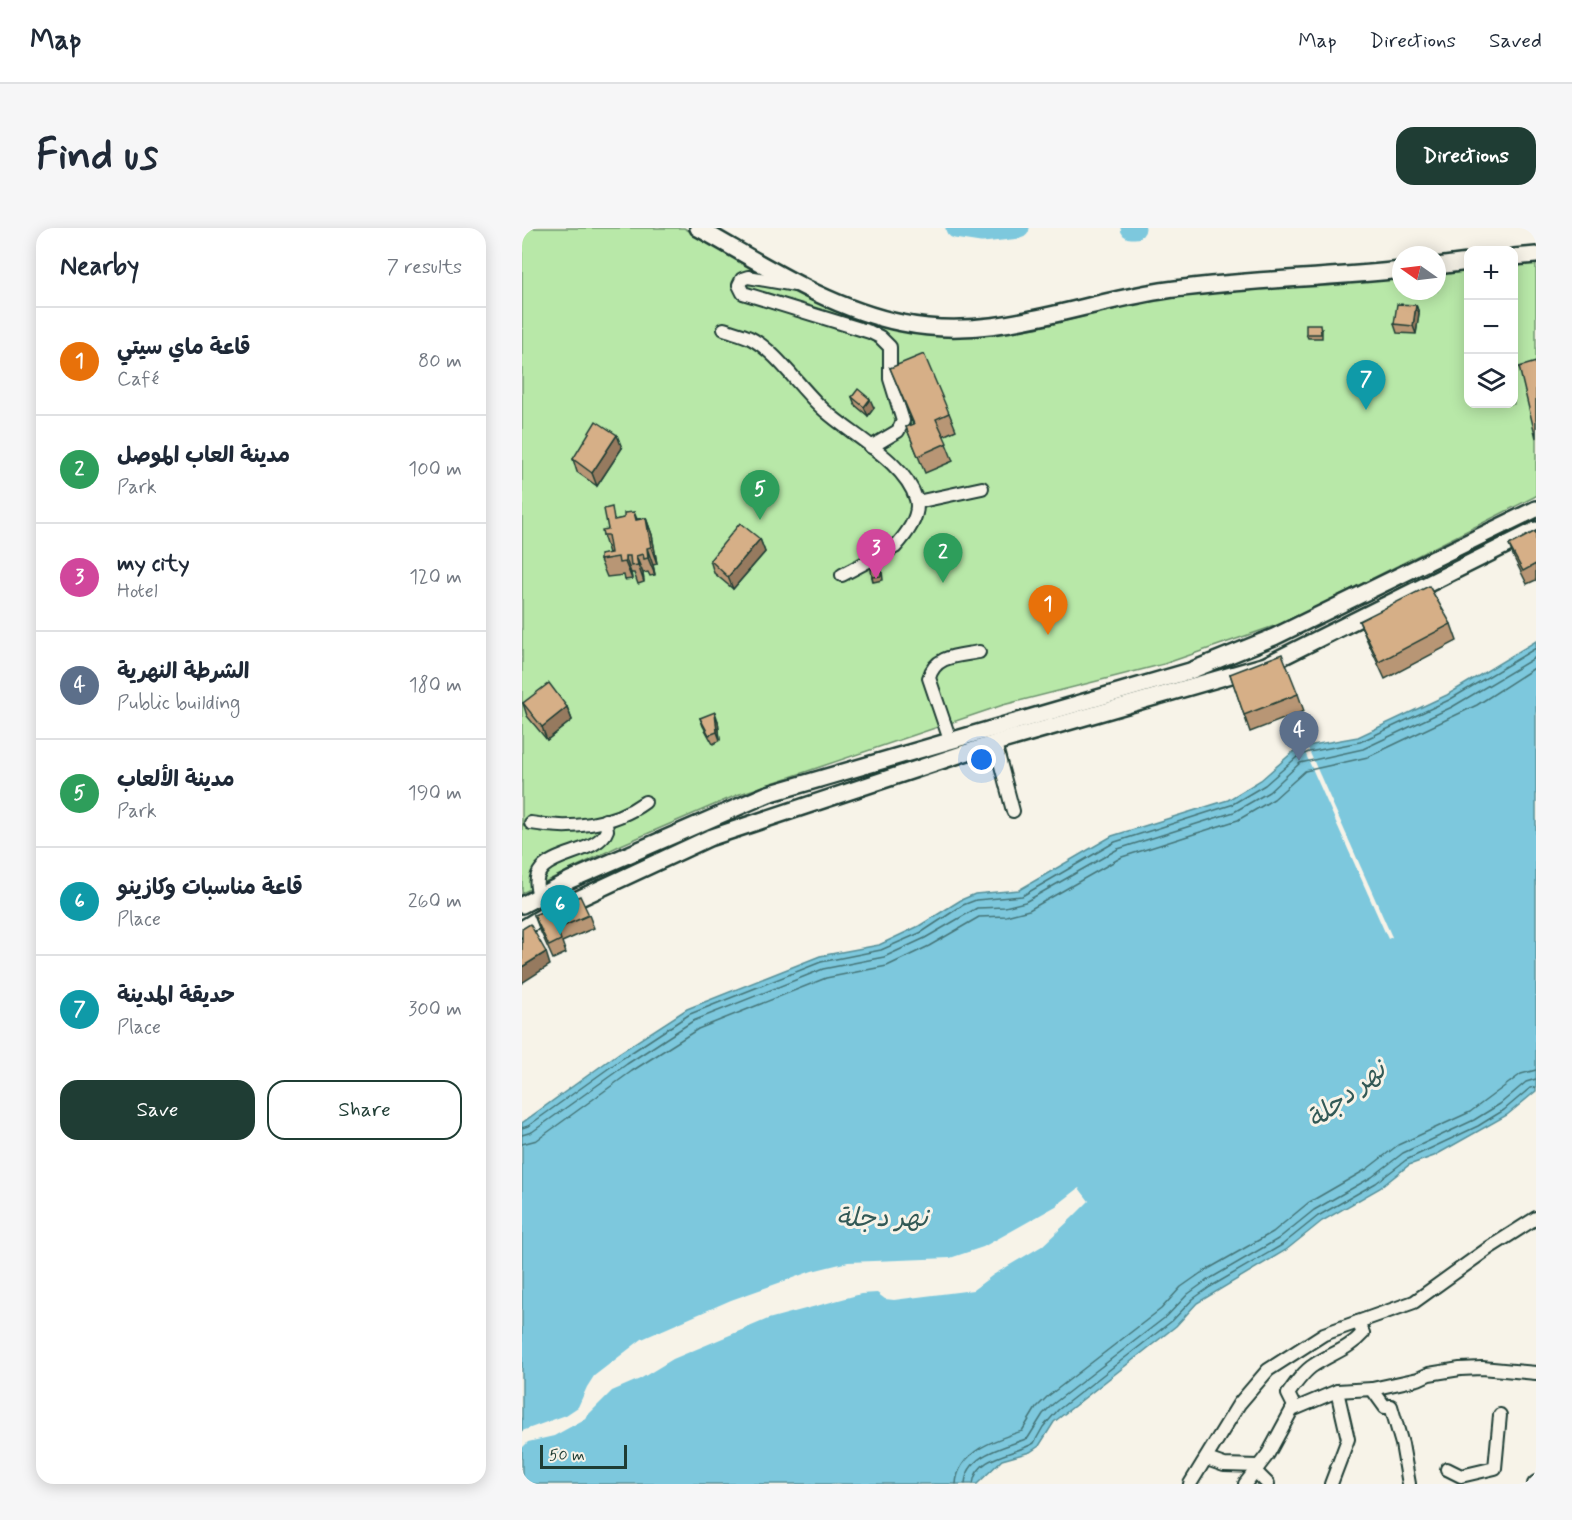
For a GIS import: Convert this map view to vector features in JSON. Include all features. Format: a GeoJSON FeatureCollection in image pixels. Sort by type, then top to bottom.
{"type":"FeatureCollection","features":[{"type":"Feature","properties":{"kind":"main road"},"geometry":{"type":"LineString","coordinates":[[698,228],[830,300],[879,318],[930,328],[956,329],[1042,318],[1123,298],[1178,288],[1392,271]]}},
{"type":"Feature","properties":{"kind":"main road"},"geometry":{"type":"LineString","coordinates":[[1518,257],[1536,255]]}},
{"type":"Feature","properties":{"kind":"main road"},"geometry":{"type":"LineString","coordinates":[[1446,265],[1464,263]]}},
{"type":"Feature","properties":{"kind":"main road"},"geometry":{"type":"LineString","coordinates":[[522,905],[676,832],[768,794],[1190,671],[1274,637],[1536,509]]}},
{"type":"Feature","properties":{"kind":"main road"},"geometry":{"type":"LineString","coordinates":[[522,929],[550,912],[709,838],[847,790],[995,743],[1266,665],[1536,530]]}},
{"type":"Feature","properties":{"kind":"main road"},"geometry":{"type":"LineString","coordinates":[[840,773],[847,790]]}},
{"type":"Feature","properties":{"kind":"street"},"geometry":{"type":"LineString","coordinates":[[801,285],[748,277],[742,279],[739,285],[743,293],[864,329],[888,344],[890,379],[903,421],[898,430],[871,447]]}},
{"type":"Feature","properties":{"kind":"street"},"geometry":{"type":"LineString","coordinates":[[724,329],[751,338],[773,356],[824,410],[871,447],[907,481],[917,502],[912,523],[895,547],[842,575]]}},
{"type":"Feature","properties":{"kind":"street"},"geometry":{"type":"LineString","coordinates":[[917,502],[982,488]]}},
{"type":"Feature","properties":{"kind":"street"},"geometry":{"type":"LineString","coordinates":[[950,740],[929,678],[931,669],[938,661],[979,652]]}},
{"type":"Feature","properties":{"kind":"street"},"geometry":{"type":"LineString","coordinates":[[995,743],[1013,811]]}},
{"type":"Feature","properties":{"kind":"street"},"geometry":{"type":"LineString","coordinates":[[531,823],[568,827],[605,820],[645,802]]}},
{"type":"Feature","properties":{"kind":"street"},"geometry":{"type":"LineString","coordinates":[[539,895],[536,879],[544,864],[600,842],[607,830],[605,820]]}},
{"type":"Feature","properties":{"kind":"street"},"geometry":{"type":"LineString","coordinates":[[1190,1484],[1239,1404],[1268,1370],[1324,1334],[1414,1302],[1489,1248],[1536,1218]]}},
{"type":"Feature","properties":{"kind":"street"},"geometry":{"type":"LineString","coordinates":[[1245,1484],[1268,1454],[1294,1406],[1288,1394],[1312,1366],[1352,1347],[1363,1333],[1358,1322]]}},
{"type":"Feature","properties":{"kind":"street"},"geometry":{"type":"LineString","coordinates":[[1292,1410],[1337,1391],[1372,1389],[1451,1370],[1482,1368],[1536,1373]]}},
{"type":"Feature","properties":{"kind":"street"},"geometry":{"type":"LineString","coordinates":[[1372,1389],[1385,1407],[1391,1406],[1402,1444],[1409,1484]]}},
{"type":"Feature","properties":{"kind":"street"},"geometry":{"type":"LineString","coordinates":[[1331,1484],[1348,1439],[1337,1391]]}},
{"type":"Feature","properties":{"kind":"street"},"geometry":{"type":"LineString","coordinates":[[1448,1469],[1472,1479],[1495,1468],[1500,1415]]}},
{"type":"Feature","properties":{"kind":"street"},"geometry":{"type":"LineString","coordinates":[[1207,1459],[1224,1465],[1256,1469],[1268,1484]]}},
{"type":"Feature","properties":{"kind":"green space"},"geometry":{"type":"Polygon","coordinates":[[[522,228],[684,228],[816,301],[976,334],[1036,328],[1177,294],[1392,274],[1392,300],[1446,300],[1446,269],[1464,267],[1464,408],[1518,408],[1518,263],[1536,261],[1536,496],[1286,622],[1164,664],[1003,705],[737,795],[621,845],[522,893],[522,228]]]}},
{"type":"Feature","properties":{"kind":"water","name":"نهر دجلة"},"geometry":{"type":"Polygon","coordinates":[[[1536,641],[1536,1091],[1507,1115],[1434,1156],[1409,1165],[1380,1188],[1322,1221],[1286,1250],[1197,1303],[1176,1326],[1054,1422],[1039,1446],[1030,1452],[1002,1460],[977,1484],[522,1484],[522,1123],[619,1053],[687,1009],[820,956],[879,945],[919,926],[975,894],[1019,890],[1112,836],[1228,800],[1261,780],[1293,752],[1307,746],[1358,737],[1447,695],[1536,641]]]}},
{"type":"Feature","properties":{"kind":"pier"},"geometry":{"type":"Polygon","coordinates":[[[1307,746],[1392,937],[1388,939],[1303,748],[1307,746]]]}},
{"type":"Feature","properties":{"kind":"pier"},"geometry":{"type":"Polygon","coordinates":[[[1079,1188],[1089,1201],[1072,1218],[1042,1246],[993,1275],[973,1290],[894,1300],[885,1299],[877,1293],[861,1294],[768,1319],[673,1359],[640,1379],[612,1391],[583,1420],[554,1436],[528,1442],[522,1448],[522,1431],[566,1415],[578,1407],[594,1376],[642,1339],[731,1300],[812,1271],[848,1262],[950,1258],[983,1247],[1056,1206],[1079,1188]]]}},
{"type":"Feature","properties":{"kind":"building"},"geometry":{"type":"Polygon","coordinates":[[[1397,304],[1416,305],[1413,326],[1394,324],[1397,304]]]}},
{"type":"Feature","properties":{"kind":"building"},"geometry":{"type":"Polygon","coordinates":[[[1306,324],[1320,324],[1321,334],[1306,334],[1306,324]]]}},
{"type":"Feature","properties":{"kind":"building"},"geometry":{"type":"Polygon","coordinates":[[[924,354],[949,413],[936,419],[947,443],[918,456],[906,427],[914,424],[890,368],[924,354]]]}},
{"type":"Feature","properties":{"kind":"building"},"geometry":{"type":"Polygon","coordinates":[[[1536,362],[1536,438],[1519,367],[1536,362]]]}},
{"type":"Feature","properties":{"kind":"building"},"geometry":{"type":"Polygon","coordinates":[[[858,389],[870,399],[864,407],[852,397],[858,389]]]}},
{"type":"Feature","properties":{"kind":"building"},"geometry":{"type":"Polygon","coordinates":[[[596,421],[617,435],[592,473],[573,459],[596,421]]]}},
{"type":"Feature","properties":{"kind":"building"},"geometry":{"type":"Polygon","coordinates":[[[612,507],[614,520],[624,518],[624,513],[634,512],[636,520],[646,518],[651,547],[647,548],[648,558],[644,559],[643,554],[636,556],[638,565],[631,566],[630,556],[625,556],[625,562],[619,563],[618,557],[600,560],[600,555],[611,553],[608,535],[603,535],[602,530],[608,529],[604,509],[612,507]]]}},
{"type":"Feature","properties":{"kind":"building"},"geometry":{"type":"Polygon","coordinates":[[[740,523],[760,539],[728,577],[710,560],[740,523]]]}},
{"type":"Feature","properties":{"kind":"building"},"geometry":{"type":"Polygon","coordinates":[[[1536,531],[1536,564],[1523,571],[1509,545],[1536,531]]]}},
{"type":"Feature","properties":{"kind":"building"},"geometry":{"type":"Polygon","coordinates":[[[881,567],[881,576],[872,577],[871,569],[881,567]]]}},
{"type":"Feature","properties":{"kind":"building"},"geometry":{"type":"Polygon","coordinates":[[[1429,586],[1451,624],[1379,662],[1359,621],[1429,586]]]}},
{"type":"Feature","properties":{"kind":"building"},"geometry":{"type":"Polygon","coordinates":[[[1282,654],[1298,694],[1244,715],[1230,674],[1282,654]]]}},
{"type":"Feature","properties":{"kind":"building"},"geometry":{"type":"Polygon","coordinates":[[[549,683],[567,707],[542,727],[523,703],[549,683]]]}},
{"type":"Feature","properties":{"kind":"building"},"geometry":{"type":"Polygon","coordinates":[[[715,712],[717,732],[709,735],[700,718],[715,712]]]}},
{"type":"Feature","properties":{"kind":"building"},"geometry":{"type":"Polygon","coordinates":[[[580,896],[589,915],[557,929],[561,940],[549,946],[534,915],[580,896]]]}},
{"type":"Feature","properties":{"kind":"building"},"geometry":{"type":"Polygon","coordinates":[[[530,924],[546,952],[522,967],[522,929],[530,924]]]}},
{"type":"Feature","properties":{"kind":"waterway"},"geometry":{"type":"LineString","coordinates":[[956,228],[982,232],[1019,228]]}},
{"type":"Feature","properties":{"kind":"place","name":"حديقة المدينة"},"geometry":{"type":"Point","coordinates":[1366,410]}},
{"type":"Feature","properties":{"kind":"place","name":"مدينة الألعاب"},"geometry":{"type":"Point","coordinates":[760,520]}},
{"type":"Feature","properties":{"kind":"place","name":"my city"},"geometry":{"type":"Point","coordinates":[876,579]}},
{"type":"Feature","properties":{"kind":"place","name":"مدينة العاب الموصل"},"geometry":{"type":"Point","coordinates":[943,583]}},
{"type":"Feature","properties":{"kind":"place","name":"قاعة ماي سيتي"},"geometry":{"type":"Point","coordinates":[1048,635]}},
{"type":"Feature","properties":{"kind":"place","name":"الشرطة النهرية"},"geometry":{"type":"Point","coordinates":[1299,761]}},
{"type":"Feature","properties":{"kind":"place","name":"قاعة مناسبات وكازينو"},"geometry":{"type":"Point","coordinates":[560,935]}}]}
